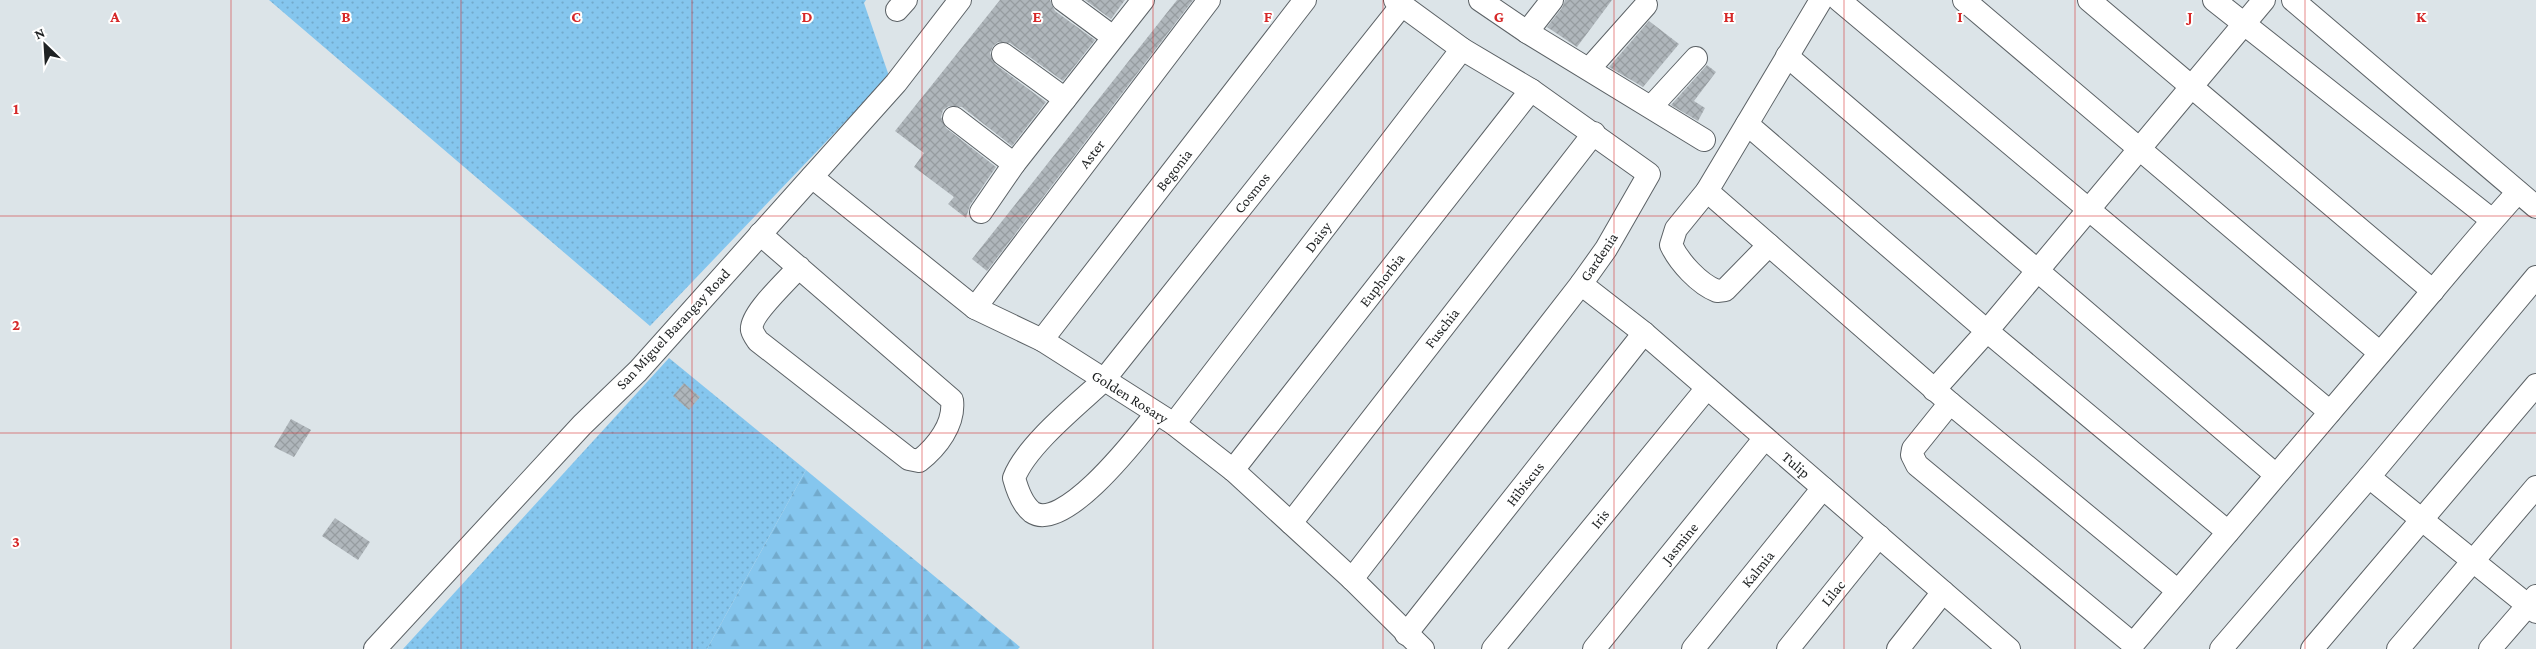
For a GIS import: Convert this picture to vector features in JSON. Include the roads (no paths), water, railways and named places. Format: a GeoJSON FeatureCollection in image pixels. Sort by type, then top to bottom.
{"type":"FeatureCollection","features":[{"type":"Feature","properties":{"kind":"street","name":"San Miguel Barangay Road"},"geometry":{"type":"LineString","coordinates":[[375,649],[582,425],[638,371],[896,83],[960,0]]}},
{"type":"Feature","properties":{"kind":"street"},"geometry":{"type":"LineString","coordinates":[[1063,0],[1113,37]]}},
{"type":"Feature","properties":{"kind":"street"},"geometry":{"type":"LineString","coordinates":[[981,212],[1014,164],[1143,0]]}},
{"type":"Feature","properties":{"kind":"street","name":"Aster"},"geometry":{"type":"LineString","coordinates":[[975,308],[1209,0]]}},
{"type":"Feature","properties":{"kind":"street","name":"Begonia"},"geometry":{"type":"LineString","coordinates":[[1042,340],[1305,0]]}},
{"type":"Feature","properties":{"kind":"street"},"geometry":{"type":"LineString","coordinates":[[1480,0],[1527,32],[1704,140]]}},
{"type":"Feature","properties":{"kind":"street"},"geometry":{"type":"LineString","coordinates":[[1527,32],[1552,0]]}},
{"type":"Feature","properties":{"kind":"street"},"geometry":{"type":"LineString","coordinates":[[1769,245],[1725,290],[1717,291],[1705,283],[1676,257],[1671,245],[1676,229],[1707,191],[1821,0]]}},
{"type":"Feature","properties":{"kind":"street"},"geometry":{"type":"LineString","coordinates":[[1839,0],[2330,412]]}},
{"type":"Feature","properties":{"kind":"street"},"geometry":{"type":"LineString","coordinates":[[1964,0],[2380,353]]}},
{"type":"Feature","properties":{"kind":"street"},"geometry":{"type":"LineString","coordinates":[[2089,0],[2433,291]]}},
{"type":"Feature","properties":{"kind":"street"},"geometry":{"type":"LineString","coordinates":[[2214,0],[2243,25],[2492,220]]}},
{"type":"Feature","properties":{"kind":"street"},"geometry":{"type":"LineString","coordinates":[[2264,0],[1987,332],[1942,397],[1913,450],[1914,460],[2133,644],[2492,220],[2518,192]]}},
{"type":"Feature","properties":{"kind":"street"},"geometry":{"type":"LineString","coordinates":[[2293,0],[2536,207]]}},
{"type":"Feature","properties":{"kind":"street","name":"Gardenia"},"geometry":{"type":"LineString","coordinates":[[1352,579],[1582,284],[1606,249],[1650,174],[1531,90],[1462,49],[1399,3]]}},
{"type":"Feature","properties":{"kind":"street","name":"Cosmos"},"geometry":{"type":"LineString","coordinates":[[1165,419],[1095,486],[1058,510],[1046,514],[1031,511],[1017,487],[1014,478],[1018,469],[1053,427],[1103,381],[1399,3]]}},
{"type":"Feature","properties":{"kind":"street"},"geometry":{"type":"LineString","coordinates":[[1589,69],[1646,5]]}},
{"type":"Feature","properties":{"kind":"street","name":"Daisy"},"geometry":{"type":"LineString","coordinates":[[1165,419],[1462,49]]}},
{"type":"Feature","properties":{"kind":"street"},"geometry":{"type":"LineString","coordinates":[[1002,54],[1065,99]]}},
{"type":"Feature","properties":{"kind":"street"},"geometry":{"type":"LineString","coordinates":[[1788,56],[2276,475]]}},
{"type":"Feature","properties":{"kind":"street"},"geometry":{"type":"LineString","coordinates":[[1651,107],[1696,58]]}},
{"type":"Feature","properties":{"kind":"street","name":"Euphorbia"},"geometry":{"type":"LineString","coordinates":[[1233,470],[1531,90]]}},
{"type":"Feature","properties":{"kind":"street"},"geometry":{"type":"LineString","coordinates":[[954,118],[1014,164]]}},
{"type":"Feature","properties":{"kind":"street"},"geometry":{"type":"LineString","coordinates":[[1747,124],[1987,332],[2228,532]]}},
{"type":"Feature","properties":{"kind":"street","name":"Fuschia"},"geometry":{"type":"LineString","coordinates":[[1291,523],[1594,133]]}},
{"type":"Feature","properties":{"kind":"street","name":"Golden Rosary"},"geometry":{"type":"LineString","coordinates":[[812,177],[975,308],[1042,340],[1103,381],[1165,419],[1233,470],[1352,579],[1423,649]]}},
{"type":"Feature","properties":{"kind":"street"},"geometry":{"type":"LineString","coordinates":[[1707,191],[1942,397],[2178,591]]}},
{"type":"Feature","properties":{"kind":"street"},"geometry":{"type":"LineString","coordinates":[[760,234],[952,400],[953,412],[946,430],[928,453],[918,461],[909,459],[902,454],[758,341],[752,330],[753,323],[761,309],[799,268]]}},
{"type":"Feature","properties":{"kind":"street"},"geometry":{"type":"LineString","coordinates":[[2220,649],[2369,477],[2536,278]]}},
{"type":"Feature","properties":{"kind":"street","name":"Tulip"},"geometry":{"type":"LineString","coordinates":[[1582,284],[1644,333],[1879,536],[1943,592],[1996,645]]}},
{"type":"Feature","properties":{"kind":"street","name":"Hibiscus"},"geometry":{"type":"LineString","coordinates":[[1406,634],[1644,333]]}},
{"type":"Feature","properties":{"kind":"street"},"geometry":{"type":"LineString","coordinates":[[2312,649],[2536,385]]}},
{"type":"Feature","properties":{"kind":"street","name":"Iris"},"geometry":{"type":"LineString","coordinates":[[1494,649],[1707,388]]}},
{"type":"Feature","properties":{"kind":"street","name":"Jasmine"},"geometry":{"type":"LineString","coordinates":[[1594,649],[1765,438]]}},
{"type":"Feature","properties":{"kind":"street"},"geometry":{"type":"LineString","coordinates":[[2369,477],[2472,561],[2533,604],[2490,649]]}},
{"type":"Feature","properties":{"kind":"street"},"geometry":{"type":"LineString","coordinates":[[2398,649],[2536,486]]}},
{"type":"Feature","properties":{"kind":"street","name":"Kalmia"},"geometry":{"type":"LineString","coordinates":[[1693,649],[1823,488]]}},
{"type":"Feature","properties":{"kind":"street","name":"Lilac"},"geometry":{"type":"LineString","coordinates":[[1788,649],[1879,536]]}},
{"type":"Feature","properties":{"kind":"street"},"geometry":{"type":"LineString","coordinates":[[1898,649],[1943,592]]}}]}
